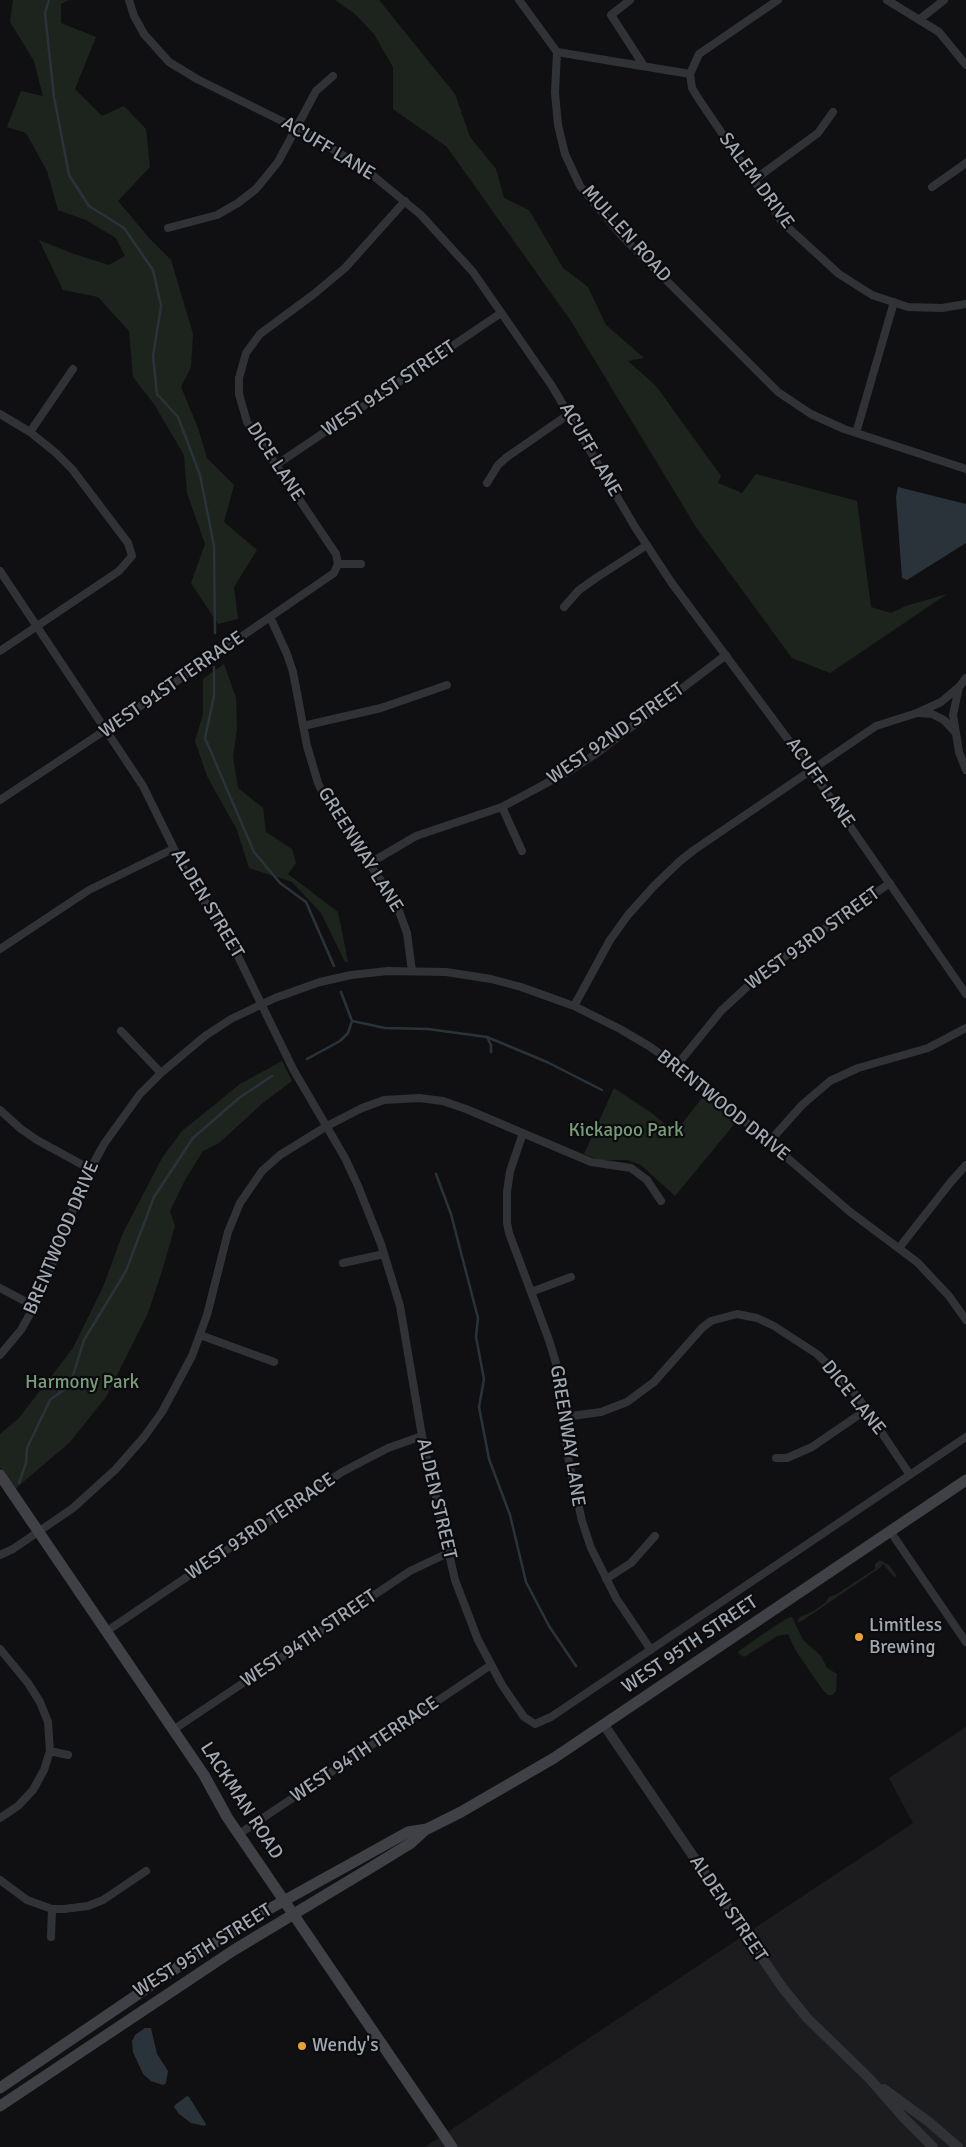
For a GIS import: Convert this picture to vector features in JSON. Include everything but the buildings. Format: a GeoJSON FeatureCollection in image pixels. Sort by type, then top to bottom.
{"type":"FeatureCollection","features":[{"type":"Feature","properties":{"kind":"main road","name":"LACKMAN ROAD"},"geometry":{"type":"LineString","coordinates":[[0,1474],[204,1775],[239,1834],[452,2147]]}},
{"type":"Feature","properties":{"kind":"main road","name":"WEST 95TH STREET"},"geometry":{"type":"LineString","coordinates":[[0,2106],[226,1955],[411,1843],[427,1829],[514,1782],[604,1725],[966,1480]]}},
{"type":"Feature","properties":{"kind":"main road","name":"WEST 95TH STREET"},"geometry":{"type":"LineString","coordinates":[[0,2088],[178,1966],[284,1900],[408,1832],[427,1829]]}},
{"type":"Feature","properties":{"kind":"street","name":"ACUFF LANE"},"geometry":{"type":"LineString","coordinates":[[128,0],[144,34],[169,62],[197,79],[332,147],[365,169],[405,201],[447,241],[473,272],[538,363],[646,545],[690,608],[811,769],[966,994]]}},
{"type":"Feature","properties":{"kind":"street"},"geometry":{"type":"LineString","coordinates":[[519,0],[557,52],[690,74],[699,54],[778,0]]}},
{"type":"Feature","properties":{"kind":"street"},"geometry":{"type":"LineString","coordinates":[[630,0],[610,15],[644,66]]}},
{"type":"Feature","properties":{"kind":"street"},"geometry":{"type":"LineString","coordinates":[[887,0],[939,32],[966,65]]}},
{"type":"Feature","properties":{"kind":"street"},"geometry":{"type":"LineString","coordinates":[[920,19],[944,0]]}},
{"type":"Feature","properties":{"kind":"street","name":"MULLEN ROAD"},"geometry":{"type":"LineString","coordinates":[[557,52],[555,93],[561,138],[576,178],[594,204],[622,236],[778,392],[810,414],[856,433]]}},
{"type":"Feature","properties":{"kind":"street","name":"SALEM DRIVE"},"geometry":{"type":"LineString","coordinates":[[690,74],[692,88],[698,98],[782,222],[802,242],[848,281],[872,295],[894,302]]}},
{"type":"Feature","properties":{"kind":"street"},"geometry":{"type":"LineString","coordinates":[[168,228],[217,215],[238,203],[256,188],[269,173],[291,140],[316,91],[333,76]]}},
{"type":"Feature","properties":{"kind":"street"},"geometry":{"type":"LineString","coordinates":[[754,180],[818,133],[833,112]]}},
{"type":"Feature","properties":{"kind":"street"},"geometry":{"type":"LineString","coordinates":[[932,187],[966,163]]}},
{"type":"Feature","properties":{"kind":"street","name":"DICE LANE"},"geometry":{"type":"LineString","coordinates":[[338,564],[336,554],[247,422],[239,394],[239,378],[246,353],[260,334],[314,294],[345,268],[405,201]]}},
{"type":"Feature","properties":{"kind":"street"},"geometry":{"type":"LineString","coordinates":[[966,304],[942,308],[918,308],[894,302],[856,433],[966,469]]}},
{"type":"Feature","properties":{"kind":"street","name":"WEST 91ST STREET"},"geometry":{"type":"LineString","coordinates":[[276,465],[502,313]]}},
{"type":"Feature","properties":{"kind":"street"},"geometry":{"type":"LineString","coordinates":[[30,432],[74,369]]}},
{"type":"Feature","properties":{"kind":"street"},"geometry":{"type":"LineString","coordinates":[[0,414],[30,432],[56,453],[86,486],[128,543],[132,556],[119,571],[0,651]]}},
{"type":"Feature","properties":{"kind":"street"},"geometry":{"type":"LineString","coordinates":[[487,483],[498,465],[506,457],[569,414]]}},
{"type":"Feature","properties":{"kind":"street"},"geometry":{"type":"LineString","coordinates":[[564,607],[579,590],[646,545]]}},
{"type":"Feature","properties":{"kind":"street"},"geometry":{"type":"LineString","coordinates":[[338,564],[360,564]]}},
{"type":"Feature","properties":{"kind":"street","name":"WEST 91ST TERRACE"},"geometry":{"type":"LineString","coordinates":[[0,800],[334,573],[338,564]]}},
{"type":"Feature","properties":{"kind":"street","name":"ALDEN STREET"},"geometry":{"type":"LineString","coordinates":[[0,571],[144,786],[173,848],[192,883],[233,946],[293,1069],[358,1186],[384,1254],[404,1328],[422,1436],[448,1552],[462,1602],[491,1665],[524,1717],[535,1724]]}},
{"type":"Feature","properties":{"kind":"street","name":"GREENWAY LANE"},"geometry":{"type":"LineString","coordinates":[[270,617],[287,654],[311,763],[327,801],[389,890],[401,913],[407,933],[412,971]]}},
{"type":"Feature","properties":{"kind":"street","name":"WEST 92ND STREET"},"geometry":{"type":"LineString","coordinates":[[370,863],[416,836],[502,806],[544,786],[597,753],[726,655]]}},
{"type":"Feature","properties":{"kind":"street"},"geometry":{"type":"LineString","coordinates":[[574,1006],[610,940],[628,915],[654,886],[694,850],[876,726],[917,713],[941,702],[959,687],[966,678]]}},
{"type":"Feature","properties":{"kind":"street"},"geometry":{"type":"LineString","coordinates":[[303,726],[381,708],[447,685]]}},
{"type":"Feature","properties":{"kind":"street"},"geometry":{"type":"LineString","coordinates":[[959,687],[953,715],[954,731],[966,770]]}},
{"type":"Feature","properties":{"kind":"street"},"geometry":{"type":"LineString","coordinates":[[917,713],[932,714],[944,720],[954,731]]}},
{"type":"Feature","properties":{"kind":"street"},"geometry":{"type":"LineString","coordinates":[[502,806],[522,851]]}},
{"type":"Feature","properties":{"kind":"street"},"geometry":{"type":"LineString","coordinates":[[0,949],[89,890],[173,848]]}},
{"type":"Feature","properties":{"kind":"street","name":"WEST 93RD STREET"},"geometry":{"type":"LineString","coordinates":[[677,1065],[721,1011],[752,981],[794,949],[890,883]]}},
{"type":"Feature","properties":{"kind":"street","name":"BRENTWOOD DRIVE"},"geometry":{"type":"LineString","coordinates":[[0,1355],[21,1330],[45,1285],[69,1218],[90,1169],[120,1119],[161,1073],[205,1036],[231,1019],[262,1004],[296,990],[334,979],[388,971],[446,972],[491,979],[521,987],[574,1006],[620,1029],[677,1065],[849,1211],[932,1275],[966,1320]]}},
{"type":"Feature","properties":{"kind":"street"},"geometry":{"type":"LineString","coordinates":[[769,1142],[814,1093],[830,1082],[858,1068],[928,1048],[966,1028]]}},
{"type":"Feature","properties":{"kind":"street"},"geometry":{"type":"LineString","coordinates":[[121,1030],[161,1073]]}},
{"type":"Feature","properties":{"kind":"street"},"geometry":{"type":"LineString","coordinates":[[0,1555],[39,1532],[95,1490],[116,1470],[144,1437],[180,1380],[200,1334],[213,1296],[230,1227],[245,1195],[262,1171],[280,1155],[326,1126],[362,1108],[384,1100],[419,1098],[443,1101],[591,1162],[631,1168],[647,1180],[661,1201]]}},
{"type":"Feature","properties":{"kind":"street"},"geometry":{"type":"LineString","coordinates":[[0,1110],[21,1129],[37,1140],[90,1169]]}},
{"type":"Feature","properties":{"kind":"street","name":"GREENWAY LANE"},"geometry":{"type":"LineString","coordinates":[[523,1133],[510,1171],[506,1204],[509,1233],[549,1340],[559,1374],[572,1484],[591,1548],[616,1598],[651,1650]]}},
{"type":"Feature","properties":{"kind":"street"},"geometry":{"type":"LineString","coordinates":[[899,1248],[950,1182],[966,1165]]}},
{"type":"Feature","properties":{"kind":"street"},"geometry":{"type":"LineString","coordinates":[[343,1263],[384,1254]]}},
{"type":"Feature","properties":{"kind":"street"},"geometry":{"type":"LineString","coordinates":[[530,1292],[571,1277]]}},
{"type":"Feature","properties":{"kind":"street"},"geometry":{"type":"LineString","coordinates":[[0,1288],[34,1306]]}},
{"type":"Feature","properties":{"kind":"street","name":"DICE LANE"},"geometry":{"type":"LineString","coordinates":[[564,1417],[601,1412],[619,1406],[636,1397],[654,1382],[710,1321],[736,1314],[756,1318],[798,1340],[838,1374],[866,1410],[910,1475]]}},
{"type":"Feature","properties":{"kind":"street"},"geometry":{"type":"LineString","coordinates":[[200,1334],[274,1362]]}},
{"type":"Feature","properties":{"kind":"street"},"geometry":{"type":"LineString","coordinates":[[776,1458],[787,1458],[812,1447],[866,1410]]}},
{"type":"Feature","properties":{"kind":"street","name":"WEST 93RD TERRACE"},"geometry":{"type":"LineString","coordinates":[[107,1631],[342,1472],[371,1456],[422,1436]]}},
{"type":"Feature","properties":{"kind":"street","name":"WEST 95TH STREET"},"geometry":{"type":"LineString","coordinates":[[535,1724],[551,1717],[966,1437]]}},
{"type":"Feature","properties":{"kind":"street"},"geometry":{"type":"LineString","coordinates":[[890,1531],[966,1642]]}},
{"type":"Feature","properties":{"kind":"street"},"geometry":{"type":"LineString","coordinates":[[606,1580],[631,1562],[656,1536]]}},
{"type":"Feature","properties":{"kind":"street","name":"WEST 94TH STREET"},"geometry":{"type":"LineString","coordinates":[[174,1730],[410,1571],[448,1552]]}},
{"type":"Feature","properties":{"kind":"street"},"geometry":{"type":"LineString","coordinates":[[0,1649],[28,1683],[40,1702],[48,1722],[50,1751],[44,1770],[33,1790],[18,1806],[0,1818]]}},
{"type":"Feature","properties":{"kind":"street","name":"WEST 94TH TERRACE"},"geometry":{"type":"LineString","coordinates":[[239,1834],[491,1665]]}},
{"type":"Feature","properties":{"kind":"street","name":"ALDEN STREET"},"geometry":{"type":"LineString","coordinates":[[604,1725],[782,1987],[807,2018],[869,2078],[904,2118],[933,2147]]}},
{"type":"Feature","properties":{"kind":"street"},"geometry":{"type":"LineString","coordinates":[[50,1751],[68,1755]]}},
{"type":"Feature","properties":{"kind":"street"},"geometry":{"type":"LineString","coordinates":[[0,1880],[27,1900],[52,1909],[74,1908],[104,1900],[146,1871]]}},
{"type":"Feature","properties":{"kind":"street"},"geometry":{"type":"LineString","coordinates":[[50,1936],[52,1909]]}},
{"type":"Feature","properties":{"kind":"street","name":"ALDEN STREET"},"geometry":{"type":"LineString","coordinates":[[869,2078],[929,2122],[958,2147]]}},
{"type":"Feature","properties":{"kind":"shaded area"},"geometry":{"type":"Polygon","coordinates":[[[898,487],[966,504],[966,543],[907,580],[902,578],[896,497],[898,487]]]}},
{"type":"Feature","properties":{"kind":"shaded area"},"geometry":{"type":"Polygon","coordinates":[[[966,1727],[966,2147],[425,2147],[913,1823],[889,1778],[966,1727]]]}},
{"type":"Feature","properties":{"kind":"shaded area"},"geometry":{"type":"Polygon","coordinates":[[[145,2028],[151,2028],[157,2054],[168,2071],[166,2083],[163,2085],[151,2081],[143,2074],[133,2052],[132,2041],[135,2035],[145,2028]]]}},
{"type":"Feature","properties":{"kind":"shaded area"},"geometry":{"type":"Polygon","coordinates":[[[187,2096],[206,2124],[205,2126],[191,2123],[179,2114],[174,2107],[187,2096]]]}},
{"type":"Feature","properties":{"kind":"green space"},"geometry":{"type":"Polygon","coordinates":[[[13,0],[69,0],[61,4],[61,23],[96,37],[75,89],[102,116],[124,106],[146,129],[150,167],[118,201],[150,239],[171,260],[193,334],[191,367],[181,387],[198,428],[207,458],[234,485],[224,522],[257,550],[234,587],[238,619],[218,624],[191,583],[205,544],[187,493],[184,455],[154,404],[133,377],[129,331],[98,297],[63,290],[39,240],[109,265],[125,256],[116,238],[86,220],[58,210],[47,171],[26,133],[7,127],[21,91],[43,96],[34,61],[10,22],[13,0]]]}},
{"type":"Feature","properties":{"kind":"green space"},"geometry":{"type":"Polygon","coordinates":[[[335,0],[379,0],[455,94],[470,137],[496,169],[504,198],[529,210],[563,268],[588,287],[606,325],[644,358],[628,361],[656,386],[721,476],[718,483],[742,493],[756,474],[857,501],[871,607],[891,613],[906,606],[947,594],[830,673],[792,658],[696,527],[571,321],[447,147],[393,109],[393,67],[374,34],[355,14],[335,0]]]}},
{"type":"Feature","properties":{"kind":"green space"},"geometry":{"type":"Polygon","coordinates":[[[224,664],[236,698],[237,729],[233,757],[238,788],[263,808],[266,832],[292,849],[296,863],[288,874],[338,912],[348,962],[345,962],[321,913],[292,882],[249,868],[237,830],[207,776],[195,741],[203,714],[203,679],[224,664]]]}},
{"type":"Feature","properties":{"kind":"green space","name":"Harmony Park"},"geometry":{"type":"Polygon","coordinates":[[[282,1061],[292,1081],[264,1102],[219,1143],[203,1151],[185,1180],[170,1211],[175,1226],[148,1313],[106,1397],[70,1442],[15,1489],[0,1467],[0,1434],[19,1418],[73,1348],[103,1287],[123,1233],[162,1158],[182,1131],[240,1084],[282,1061]]]}},
{"type":"Feature","properties":{"kind":"green space","name":"Kickapoo Park"},"geometry":{"type":"Polygon","coordinates":[[[614,1088],[653,1114],[675,1133],[704,1095],[736,1122],[675,1196],[641,1165],[627,1160],[600,1160],[584,1154],[614,1088]]]}},
{"type":"Feature","properties":{"kind":"green space"},"geometry":{"type":"Polygon","coordinates":[[[880,1560],[889,1565],[896,1575],[895,1578],[883,1564],[802,1621],[797,1622],[800,1617],[812,1612],[825,1603],[829,1597],[837,1594],[875,1569],[875,1564],[880,1560]]]}},
{"type":"Feature","properties":{"kind":"green space"},"geometry":{"type":"Polygon","coordinates":[[[792,1617],[803,1640],[821,1656],[827,1668],[837,1674],[836,1691],[832,1695],[828,1695],[823,1690],[796,1651],[788,1634],[777,1636],[744,1657],[738,1653],[760,1636],[792,1617]]]}},
{"type":"Feature","properties":{"kind":"waterway"},"geometry":{"type":"LineString","coordinates":[[49,0],[45,13],[54,97],[69,175],[89,206],[124,228],[153,270],[161,306],[153,356],[157,394],[178,417],[200,475],[214,546],[215,633]]}},
{"type":"Feature","properties":{"kind":"waterway"},"geometry":{"type":"LineString","coordinates":[[214,667],[214,696],[205,738],[254,852],[280,883],[306,902],[334,966]]}},
{"type":"Feature","properties":{"kind":"waterway"},"geometry":{"type":"LineString","coordinates":[[307,1059],[340,1041],[348,1033],[352,1021],[341,992]]}},
{"type":"Feature","properties":{"kind":"waterway"},"geometry":{"type":"LineString","coordinates":[[352,1021],[385,1028],[428,1029],[487,1037],[547,1062],[602,1090]]}},
{"type":"Feature","properties":{"kind":"waterway"},"geometry":{"type":"LineString","coordinates":[[487,1037],[491,1045],[491,1052]]}},
{"type":"Feature","properties":{"kind":"waterway"},"geometry":{"type":"LineString","coordinates":[[19,1483],[26,1463],[27,1448],[50,1400],[70,1385],[84,1340],[126,1271],[154,1197],[193,1138],[239,1098],[272,1076]]}},
{"type":"Feature","properties":{"kind":"waterway"},"geometry":{"type":"LineString","coordinates":[[436,1174],[451,1214],[478,1318],[476,1337],[484,1379],[479,1407],[489,1459],[510,1515],[526,1582],[549,1626],[576,1666]]}},
{"type":"Feature","properties":{"kind":"place","name":"Limitless Brewing"},"geometry":{"type":"Point","coordinates":[859,1637]}},
{"type":"Feature","properties":{"kind":"place","name":"Wendy's"},"geometry":{"type":"Point","coordinates":[302,2046]}}]}
